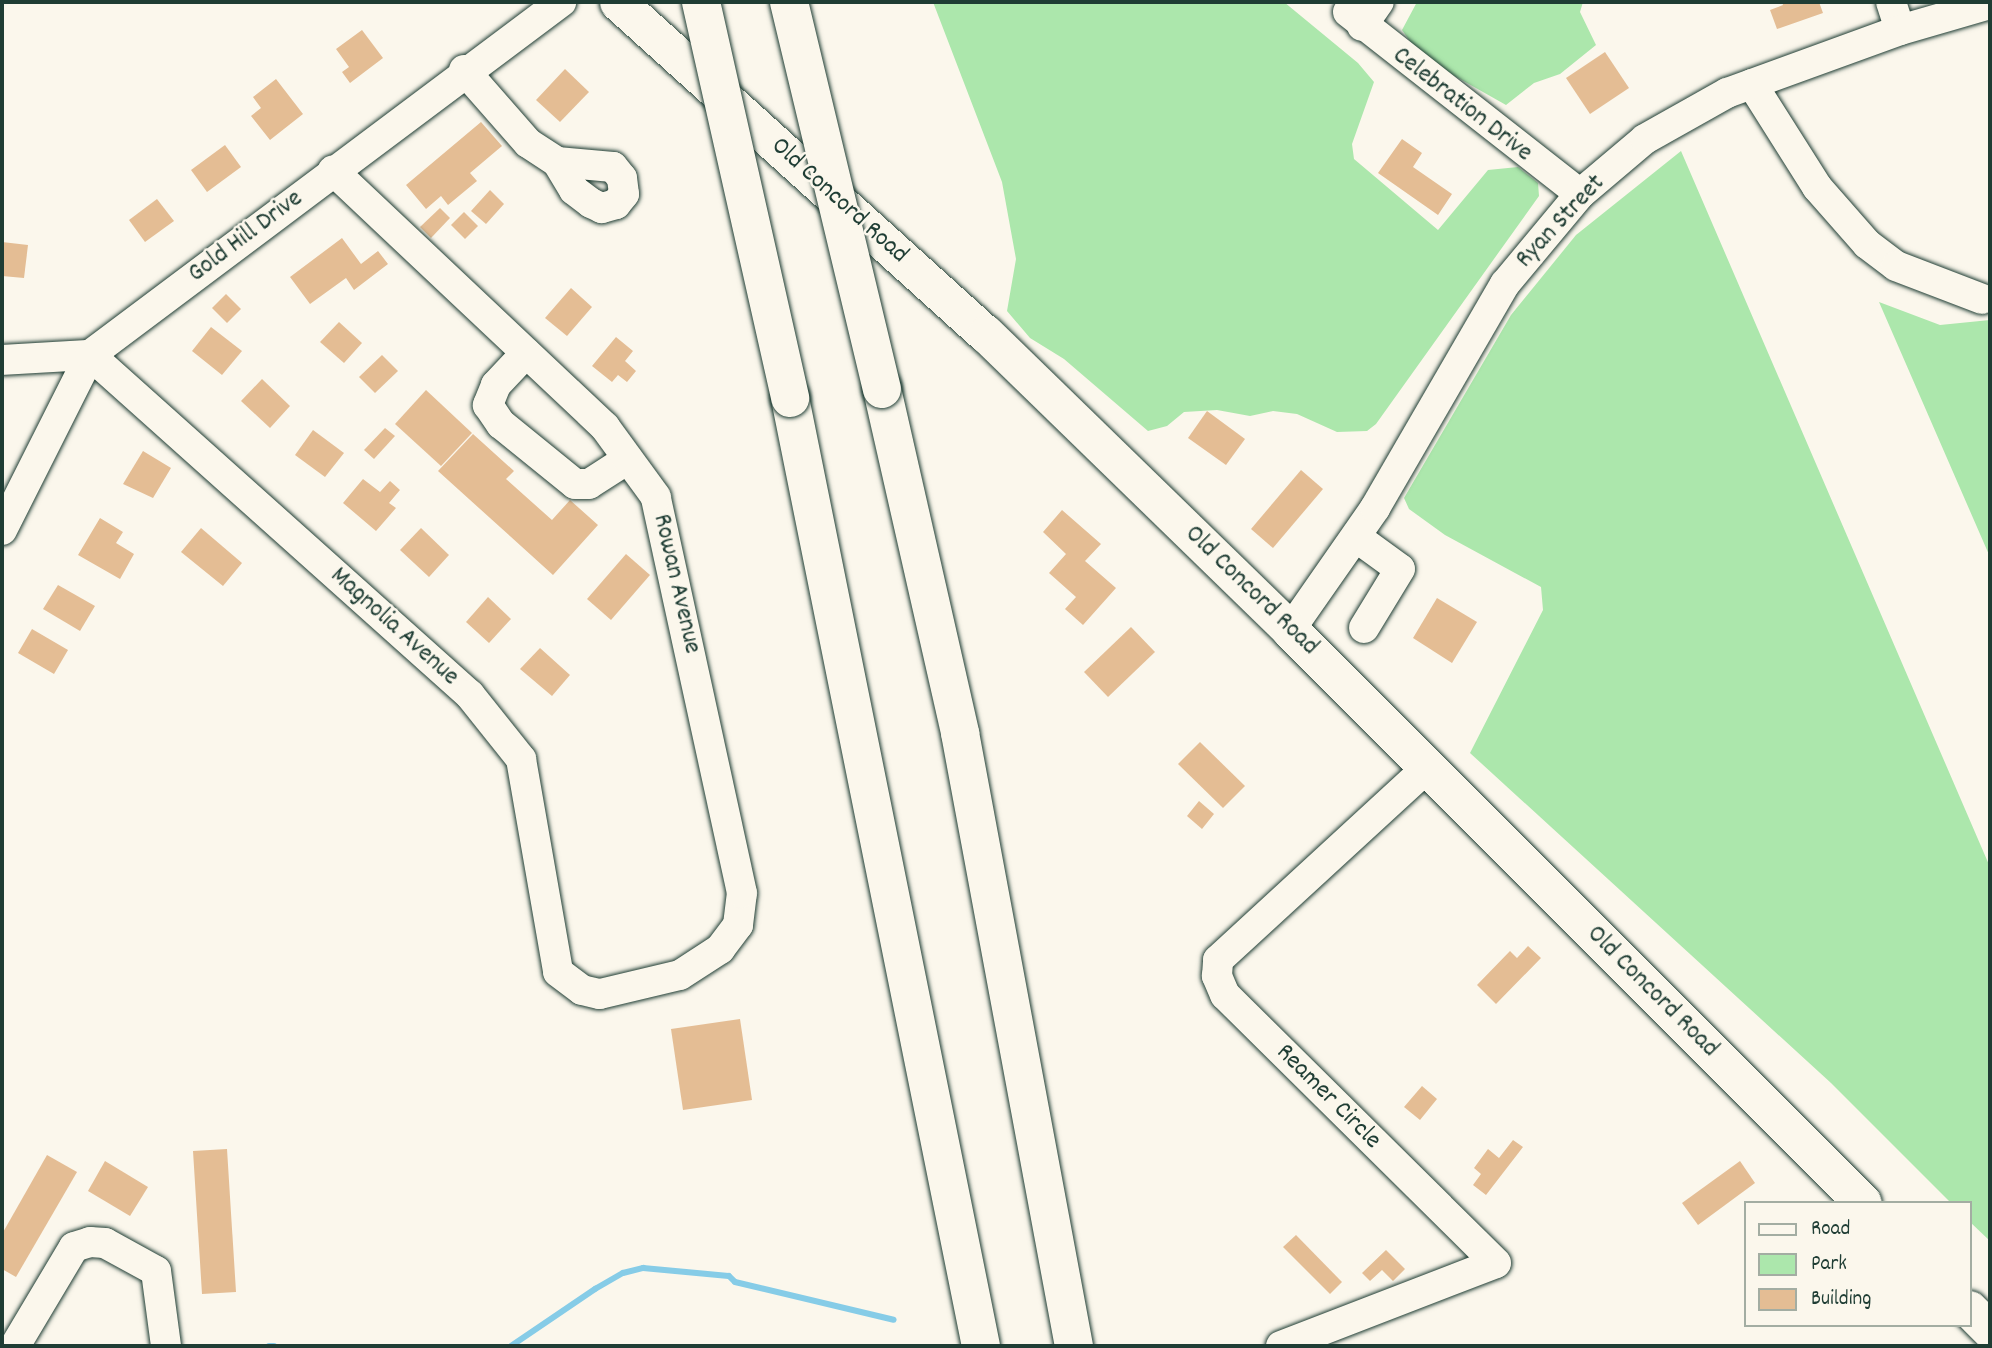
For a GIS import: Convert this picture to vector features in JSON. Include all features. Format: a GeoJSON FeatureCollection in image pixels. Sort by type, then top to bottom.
{"type":"FeatureCollection","features":[{"type":"Feature","properties":{"kind":"highway"},"geometry":{"type":"LineString","coordinates":[[701,2],[790,398],[981,1346]]}},
{"type":"Feature","properties":{"kind":"highway"},"geometry":{"type":"LineString","coordinates":[[789,2],[882,389],[960,733],[1074,1346]]}},
{"type":"Feature","properties":{"kind":"main road","name":"Old Concord Road"},"geometry":{"type":"LineString","coordinates":[[618,2],[986,334],[1429,767],[1861,1201]]}},
{"type":"Feature","properties":{"kind":"main road"},"geometry":{"type":"LineString","coordinates":[[1971,1311],[1990,1330]]}},
{"type":"Feature","properties":{"kind":"street","name":"Gold Hill Drive"},"geometry":{"type":"LineString","coordinates":[[2,530],[90,355],[464,70],[561,2]]}},
{"type":"Feature","properties":{"kind":"street","name":"Celebration Drive"},"geometry":{"type":"LineString","coordinates":[[1379,2],[1354,19],[1580,194]]}},
{"type":"Feature","properties":{"kind":"street","name":"Ryan Street"},"geometry":{"type":"LineString","coordinates":[[1290,630],[1356,537],[1505,284],[1580,194],[1645,139],[1690,112],[1895,16],[1990,4]]}},
{"type":"Feature","properties":{"kind":"street"},"geometry":{"type":"LineString","coordinates":[[464,70],[528,142],[557,162]]}},
{"type":"Feature","properties":{"kind":"street"},"geometry":{"type":"LineString","coordinates":[[1752,84],[1817,187],[1867,244],[1896,266],[1982,299]]}},
{"type":"Feature","properties":{"kind":"street","name":"Rowan Avenue"},"geometry":{"type":"LineString","coordinates":[[333,171],[605,428],[656,497],[742,893],[738,925],[720,949],[680,975],[600,994],[582,990],[564,977]]}},
{"type":"Feature","properties":{"kind":"street"},"geometry":{"type":"LineString","coordinates":[[526,353],[496,385],[488,405],[501,424],[575,484],[589,484],[628,459]]}},
{"type":"Feature","properties":{"kind":"street"},"geometry":{"type":"LineString","coordinates":[[2,360],[90,355]]}},
{"type":"Feature","properties":{"kind":"street","name":"Magnolia Avenue"},"geometry":{"type":"LineString","coordinates":[[90,355],[470,695],[521,759],[537,832],[547,923],[558,972],[564,977]]}},
{"type":"Feature","properties":{"kind":"street"},"geometry":{"type":"LineString","coordinates":[[1356,537],[1400,569],[1364,628]]}},
{"type":"Feature","properties":{"kind":"street","name":"Reamer Circle"},"geometry":{"type":"LineString","coordinates":[[1281,1346],[1496,1263],[1225,995],[1217,976],[1218,960],[1429,767]]}},
{"type":"Feature","properties":{"kind":"street"},"geometry":{"type":"LineString","coordinates":[[15,1346],[74,1247],[90,1242],[105,1243],[156,1271],[166,1346]]}},
{"type":"Feature","properties":{"kind":"green space"},"geometry":{"type":"Polygon","coordinates":[[[933,2],[1284,2],[1358,63],[1374,82],[1352,144],[1354,159],[1438,230],[1488,170],[1518,167],[1538,183],[1539,196],[1376,424],[1367,431],[1337,432],[1297,414],[1273,411],[1250,416],[1217,410],[1184,412],[1167,426],[1148,431],[1064,359],[1030,338],[1007,311],[1016,259],[1002,182],[933,2]]]}},
{"type":"Feature","properties":{"kind":"green space"},"geometry":{"type":"Polygon","coordinates":[[[1417,2],[1583,2],[1580,12],[1596,45],[1560,74],[1534,83],[1506,105],[1421,57],[1402,30],[1417,2]]]}},
{"type":"Feature","properties":{"kind":"green space"},"geometry":{"type":"Polygon","coordinates":[[[1681,151],[1990,867],[1990,1241],[1971,1223],[1971,1201],[1949,1201],[1831,1083],[1470,753],[1543,610],[1541,587],[1445,535],[1409,509],[1404,498],[1511,315],[1576,235],[1681,151]]]}},
{"type":"Feature","properties":{"kind":"green space"},"geometry":{"type":"Polygon","coordinates":[[[1879,302],[1940,325],[1990,320],[1990,557],[1879,302]]]}},
{"type":"Feature","properties":{"kind":"building"},"geometry":{"type":"Polygon","coordinates":[[[1782,2],[1819,2],[1823,13],[1777,29],[1770,10],[1783,5],[1782,2]]]}},
{"type":"Feature","properties":{"kind":"building"},"geometry":{"type":"Polygon","coordinates":[[[362,30],[383,58],[350,83],[342,72],[349,67],[336,49],[362,30]]]}},
{"type":"Feature","properties":{"kind":"building"},"geometry":{"type":"Polygon","coordinates":[[[1605,52],[1629,88],[1590,114],[1566,78],[1605,52]]]}},
{"type":"Feature","properties":{"kind":"building"},"geometry":{"type":"Polygon","coordinates":[[[565,69],[589,92],[560,122],[536,100],[565,69]]]}},
{"type":"Feature","properties":{"kind":"building"},"geometry":{"type":"Polygon","coordinates":[[[276,79],[303,114],[270,140],[251,116],[261,108],[253,97],[276,79]]]}},
{"type":"Feature","properties":{"kind":"building"},"geometry":{"type":"Polygon","coordinates":[[[481,122],[502,146],[470,173],[477,181],[448,205],[441,196],[426,209],[406,185],[481,122]]]}},
{"type":"Feature","properties":{"kind":"building"},"geometry":{"type":"Polygon","coordinates":[[[1402,139],[1422,153],[1413,167],[1452,194],[1438,215],[1378,173],[1402,139]]]}},
{"type":"Feature","properties":{"kind":"building"},"geometry":{"type":"Polygon","coordinates":[[[225,145],[241,167],[207,192],[191,170],[225,145]]]}},
{"type":"Feature","properties":{"kind":"building"},"geometry":{"type":"Polygon","coordinates":[[[490,190],[504,204],[486,224],[471,211],[490,190]]]}},
{"type":"Feature","properties":{"kind":"building"},"geometry":{"type":"Polygon","coordinates":[[[157,199],[174,221],[145,242],[129,220],[157,199]]]}},
{"type":"Feature","properties":{"kind":"building"},"geometry":{"type":"Polygon","coordinates":[[[440,208],[450,218],[431,238],[420,227],[440,208]]]}},
{"type":"Feature","properties":{"kind":"building"},"geometry":{"type":"Polygon","coordinates":[[[464,212],[478,226],[465,239],[451,225],[464,212]]]}},
{"type":"Feature","properties":{"kind":"building"},"geometry":{"type":"Polygon","coordinates":[[[342,238],[361,264],[378,251],[388,264],[354,290],[346,278],[310,304],[290,277],[342,238]]]}},
{"type":"Feature","properties":{"kind":"building"},"geometry":{"type":"Polygon","coordinates":[[[2,242],[28,245],[24,278],[2,276],[2,242]]]}},
{"type":"Feature","properties":{"kind":"building"},"geometry":{"type":"Polygon","coordinates":[[[571,288],[592,307],[567,336],[545,318],[571,288]]]}},
{"type":"Feature","properties":{"kind":"building"},"geometry":{"type":"Polygon","coordinates":[[[226,294],[241,309],[227,323],[212,308],[226,294]]]}},
{"type":"Feature","properties":{"kind":"building"},"geometry":{"type":"Polygon","coordinates":[[[339,322],[362,343],[344,363],[320,342],[339,322]]]}},
{"type":"Feature","properties":{"kind":"building"},"geometry":{"type":"Polygon","coordinates":[[[211,327],[242,351],[222,375],[192,351],[211,327]]]}},
{"type":"Feature","properties":{"kind":"building"},"geometry":{"type":"Polygon","coordinates":[[[616,337],[633,351],[625,361],[636,371],[627,382],[618,375],[612,382],[592,366],[616,337]]]}},
{"type":"Feature","properties":{"kind":"building"},"geometry":{"type":"Polygon","coordinates":[[[382,355],[398,371],[375,393],[359,377],[382,355]]]}},
{"type":"Feature","properties":{"kind":"building"},"geometry":{"type":"Polygon","coordinates":[[[262,379],[290,406],[270,428],[241,401],[262,379]]]}},
{"type":"Feature","properties":{"kind":"building"},"geometry":{"type":"Polygon","coordinates":[[[426,390],[472,433],[441,466],[395,424],[426,390]]]}},
{"type":"Feature","properties":{"kind":"building"},"geometry":{"type":"Polygon","coordinates":[[[1207,411],[1245,439],[1226,465],[1188,438],[1207,411]]]}},
{"type":"Feature","properties":{"kind":"building"},"geometry":{"type":"Polygon","coordinates":[[[385,428],[395,436],[374,459],[364,450],[385,428]]]}},
{"type":"Feature","properties":{"kind":"building"},"geometry":{"type":"Polygon","coordinates":[[[313,430],[344,453],[325,477],[295,455],[313,430]]]}},
{"type":"Feature","properties":{"kind":"building"},"geometry":{"type":"Polygon","coordinates":[[[473,434],[514,471],[506,479],[552,520],[570,500],[598,525],[553,575],[438,471],[473,434]]]}},
{"type":"Feature","properties":{"kind":"building"},"geometry":{"type":"Polygon","coordinates":[[[143,451],[171,468],[153,498],[123,484],[143,451]]]}},
{"type":"Feature","properties":{"kind":"building"},"geometry":{"type":"Polygon","coordinates":[[[1301,470],[1323,489],[1273,548],[1251,529],[1301,470]]]}},
{"type":"Feature","properties":{"kind":"building"},"geometry":{"type":"Polygon","coordinates":[[[363,479],[380,492],[390,481],[400,490],[389,503],[396,508],[376,531],[343,503],[363,479]]]}},
{"type":"Feature","properties":{"kind":"building"},"geometry":{"type":"Polygon","coordinates":[[[1062,510],[1101,544],[1085,561],[1116,588],[1083,625],[1065,609],[1076,597],[1049,573],[1066,554],[1043,532],[1062,510]]]}},
{"type":"Feature","properties":{"kind":"building"},"geometry":{"type":"Polygon","coordinates":[[[100,518],[123,532],[116,543],[134,554],[120,579],[78,555],[100,518]]]}},
{"type":"Feature","properties":{"kind":"building"},"geometry":{"type":"Polygon","coordinates":[[[201,528],[242,563],[223,586],[181,552],[201,528]]]}},
{"type":"Feature","properties":{"kind":"building"},"geometry":{"type":"Polygon","coordinates":[[[421,528],[449,555],[429,577],[400,550],[421,528]]]}},
{"type":"Feature","properties":{"kind":"building"},"geometry":{"type":"Polygon","coordinates":[[[626,554],[650,575],[611,620],[587,599],[626,554]]]}},
{"type":"Feature","properties":{"kind":"building"},"geometry":{"type":"Polygon","coordinates":[[[58,585],[95,606],[80,631],[43,609],[58,585]]]}},
{"type":"Feature","properties":{"kind":"building"},"geometry":{"type":"Polygon","coordinates":[[[488,597],[511,619],[489,643],[466,622],[488,597]]]}},
{"type":"Feature","properties":{"kind":"building"},"geometry":{"type":"Polygon","coordinates":[[[1437,598],[1477,622],[1452,663],[1413,638],[1437,598]]]}},
{"type":"Feature","properties":{"kind":"building"},"geometry":{"type":"Polygon","coordinates":[[[1131,627],[1155,652],[1108,697],[1084,672],[1131,627]]]}},
{"type":"Feature","properties":{"kind":"building"},"geometry":{"type":"Polygon","coordinates":[[[32,629],[68,650],[54,674],[18,653],[32,629]]]}},
{"type":"Feature","properties":{"kind":"building"},"geometry":{"type":"Polygon","coordinates":[[[540,648],[570,675],[552,696],[520,669],[540,648]]]}},
{"type":"Feature","properties":{"kind":"building"},"geometry":{"type":"Polygon","coordinates":[[[1200,742],[1245,786],[1223,808],[1178,764],[1200,742]]]}},
{"type":"Feature","properties":{"kind":"building"},"geometry":{"type":"Polygon","coordinates":[[[1199,801],[1214,814],[1202,829],[1187,816],[1199,801]]]}},
{"type":"Feature","properties":{"kind":"building"},"geometry":{"type":"Polygon","coordinates":[[[1528,946],[1541,958],[1496,1004],[1477,985],[1510,951],[1517,958],[1528,946]]]}},
{"type":"Feature","properties":{"kind":"building"},"geometry":{"type":"Polygon","coordinates":[[[740,1019],[752,1100],[683,1110],[671,1029],[740,1019]]]}},
{"type":"Feature","properties":{"kind":"building"},"geometry":{"type":"Polygon","coordinates":[[[1422,1086],[1437,1099],[1420,1120],[1404,1107],[1422,1086]]]}},
{"type":"Feature","properties":{"kind":"building"},"geometry":{"type":"Polygon","coordinates":[[[1513,1140],[1523,1147],[1486,1195],[1473,1185],[1481,1174],[1474,1168],[1488,1149],[1499,1158],[1513,1140]]]}},
{"type":"Feature","properties":{"kind":"building"},"geometry":{"type":"Polygon","coordinates":[[[227,1149],[236,1292],[202,1294],[193,1151],[227,1149]]]}},
{"type":"Feature","properties":{"kind":"building"},"geometry":{"type":"Polygon","coordinates":[[[47,1155],[77,1172],[16,1277],[2,1269],[2,1234],[47,1155]]]}},
{"type":"Feature","properties":{"kind":"building"},"geometry":{"type":"Polygon","coordinates":[[[105,1161],[148,1187],[130,1216],[88,1191],[105,1161]]]}},
{"type":"Feature","properties":{"kind":"building"},"geometry":{"type":"Polygon","coordinates":[[[1740,1161],[1755,1183],[1698,1225],[1682,1203],[1740,1161]]]}},
{"type":"Feature","properties":{"kind":"building"},"geometry":{"type":"Polygon","coordinates":[[[1296,1235],[1342,1282],[1330,1294],[1283,1247],[1296,1235]]]}},
{"type":"Feature","properties":{"kind":"building"},"geometry":{"type":"Polygon","coordinates":[[[1386,1250],[1405,1269],[1393,1281],[1382,1270],[1370,1281],[1362,1273],[1386,1250]]]}},
{"type":"Feature","properties":{"kind":"waterway"},"geometry":{"type":"LineString","coordinates":[[511,1346],[595,1289],[623,1273],[643,1268],[729,1276],[735,1282],[894,1320]]}},
{"type":"Feature","properties":{"kind":"waterway"},"geometry":{"type":"LineString","coordinates":[[269,1346],[274,1346]]}}]}
